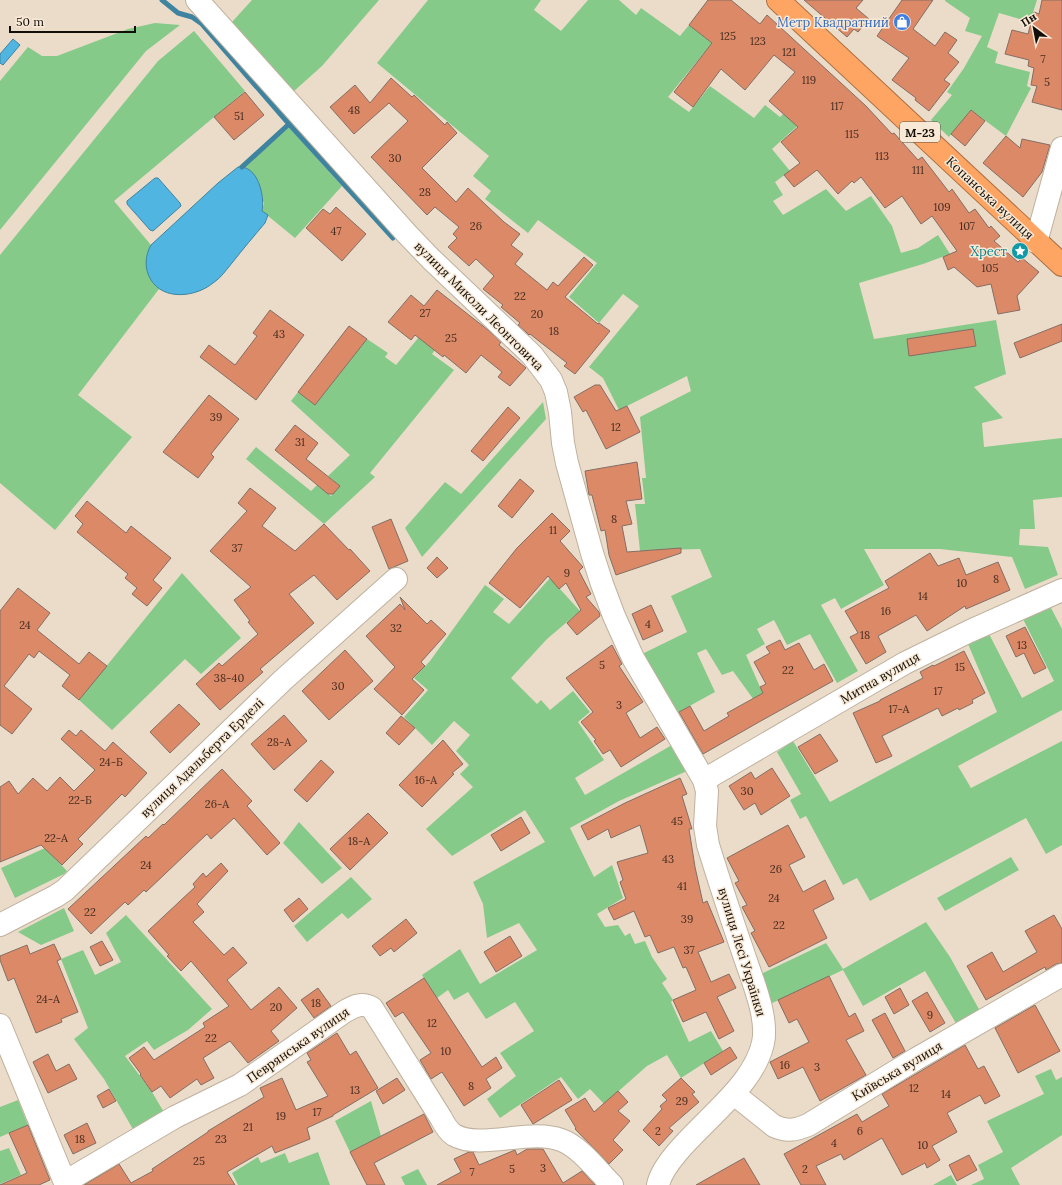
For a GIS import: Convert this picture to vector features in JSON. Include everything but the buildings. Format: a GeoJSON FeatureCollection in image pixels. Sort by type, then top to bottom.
{"type":"FeatureCollection","features":[{"type":"Feature","properties":{"kind":"highway","name":"Копанська вулиця"},"geometry":{"type":"LineString","coordinates":[[778,0],[1062,265]]}},
{"type":"Feature","properties":{"kind":"street","name":"вулиця Миколи Леонтовича"},"geometry":{"type":"LineString","coordinates":[[197,0],[417,245],[532,355],[551,380],[556,392],[560,412],[567,463],[592,553],[609,603],[633,658],[704,780]]}},
{"type":"Feature","properties":{"kind":"street"},"geometry":{"type":"LineString","coordinates":[[1036,242],[1062,148]]}},
{"type":"Feature","properties":{"kind":"street","name":"вулиця Адальберта Ерделі"},"geometry":{"type":"LineString","coordinates":[[0,925],[65,890],[283,680],[396,579]]}},
{"type":"Feature","properties":{"kind":"street","name":"Митна вулиця"},"geometry":{"type":"LineString","coordinates":[[704,780],[905,663],[970,630],[1062,590]]}},
{"type":"Feature","properties":{"kind":"street","name":"вулиця Лесі Українки"},"geometry":{"type":"LineString","coordinates":[[658,1185],[665,1169],[675,1156],[734,1094],[748,1074],[759,1055],[763,1042],[765,1026],[755,990],[708,846],[706,826],[707,791],[704,780]]}},
{"type":"Feature","properties":{"kind":"street","name":"Київська вулиця"},"geometry":{"type":"LineString","coordinates":[[734,1094],[774,1126],[781,1130],[797,1130],[808,1125],[916,1059],[1062,975]]}},
{"type":"Feature","properties":{"kind":"street","name":"Певрянська вулиця"},"geometry":{"type":"LineString","coordinates":[[65,1183],[175,1117],[240,1085],[344,1012],[359,1005],[366,1005],[372,1008],[447,1128],[454,1135],[477,1140],[538,1136],[561,1140],[572,1145],[612,1185]]}},
{"type":"Feature","properties":{"kind":"street"},"geometry":{"type":"LineString","coordinates":[[0,1025],[65,1183]]}},
{"type":"Feature","properties":{"kind":"green space"},"geometry":{"type":"Polygon","coordinates":[[[252,0],[379,0],[322,66],[293,92],[232,22],[252,0]]]}},
{"type":"Feature","properties":{"kind":"green space"},"geometry":{"type":"Polygon","coordinates":[[[428,0],[541,0],[534,10],[561,31],[588,0],[619,0],[636,15],[641,8],[680,36],[689,25],[712,43],[668,97],[689,112],[710,86],[754,118],[765,105],[780,117],[790,107],[804,120],[772,149],[790,171],[775,182],[783,195],[773,201],[783,215],[826,189],[846,211],[871,196],[892,226],[901,253],[918,248],[938,235],[950,254],[923,264],[859,283],[874,339],[996,320],[1006,374],[974,387],[1003,418],[982,423],[984,447],[1062,438],[1062,497],[1033,500],[1035,529],[1020,529],[1019,545],[1048,547],[1058,575],[1025,589],[1012,557],[940,549],[864,549],[884,585],[841,609],[835,598],[821,605],[858,671],[837,683],[810,634],[787,645],[774,620],[757,629],[765,644],[746,655],[760,687],[769,702],[759,707],[733,671],[722,675],[706,649],[697,653],[715,692],[675,714],[642,654],[687,632],[671,596],[712,577],[700,549],[640,551],[635,504],[645,504],[642,478],[646,478],[640,417],[691,391],[687,376],[619,410],[603,378],[589,367],[639,306],[623,294],[599,323],[569,297],[597,263],[538,220],[528,233],[485,199],[491,191],[473,176],[489,156],[377,63],[428,0]]]}},
{"type":"Feature","properties":{"kind":"green space"},"geometry":{"type":"Polygon","coordinates":[[[945,0],[1037,0],[1030,22],[999,13],[987,47],[998,52],[995,63],[1030,72],[1027,86],[1031,88],[1006,136],[971,110],[949,137],[931,120],[952,95],[947,92],[964,68],[982,36],[965,31],[970,18],[945,0]]]}},
{"type":"Feature","properties":{"kind":"green space"},"geometry":{"type":"Polygon","coordinates":[[[155,23],[180,25],[146,51],[0,230],[0,81],[28,47],[42,56],[57,56],[128,29],[155,23]]]}},
{"type":"Feature","properties":{"kind":"green space"},"geometry":{"type":"Polygon","coordinates":[[[194,31],[245,91],[114,201],[151,245],[147,256],[149,274],[151,280],[159,289],[78,395],[132,437],[55,530],[0,483],[0,255],[158,61],[194,31]]]}},
{"type":"Feature","properties":{"kind":"green space"},"geometry":{"type":"Polygon","coordinates":[[[286,124],[342,186],[295,238],[262,211],[264,203],[238,167],[286,124]]]}},
{"type":"Feature","properties":{"kind":"green space"},"geometry":{"type":"Polygon","coordinates":[[[423,332],[440,343],[432,354],[454,370],[370,473],[375,477],[324,524],[246,459],[256,447],[311,491],[317,485],[331,496],[340,486],[328,476],[350,455],[291,401],[298,392],[315,405],[367,339],[388,353],[385,357],[396,365],[423,332]]]}},
{"type":"Feature","properties":{"kind":"green space"},"geometry":{"type":"Polygon","coordinates":[[[543,402],[546,419],[422,557],[405,528],[445,482],[461,494],[543,402]]]}},
{"type":"Feature","properties":{"kind":"green space"},"geometry":{"type":"Polygon","coordinates":[[[182,573],[241,638],[201,674],[185,659],[112,730],[79,700],[182,573]]]}},
{"type":"Feature","properties":{"kind":"green space"},"geometry":{"type":"Polygon","coordinates":[[[550,578],[580,611],[547,639],[511,678],[537,704],[541,700],[550,710],[573,691],[590,712],[578,722],[604,760],[575,778],[585,795],[672,745],[687,771],[619,801],[570,828],[594,877],[612,865],[623,898],[597,914],[605,927],[618,925],[625,936],[630,933],[635,944],[645,941],[652,957],[667,979],[662,983],[673,1000],[671,1002],[689,1042],[711,1031],[723,1051],[681,1078],[667,1055],[647,1066],[604,1104],[590,1089],[578,1099],[561,1077],[500,1118],[487,1099],[516,1076],[500,1053],[534,1031],[515,1002],[486,1019],[468,992],[454,1000],[448,990],[437,998],[422,975],[460,949],[480,984],[537,950],[519,923],[487,938],[483,904],[473,882],[545,842],[525,810],[452,856],[426,829],[473,787],[460,774],[469,765],[456,751],[470,735],[454,721],[432,745],[404,717],[428,690],[414,678],[430,661],[485,585],[504,599],[493,612],[509,624],[550,578]]]}},
{"type":"Feature","properties":{"kind":"green space"},"geometry":{"type":"Polygon","coordinates":[[[1050,606],[1062,629],[1062,710],[958,766],[971,788],[1062,741],[1062,845],[1046,854],[1026,818],[870,901],[857,878],[843,885],[806,816],[800,819],[790,800],[801,794],[777,752],[793,741],[830,802],[997,712],[968,644],[989,634],[1022,698],[1054,681],[1023,619],[1050,606]]]}},
{"type":"Feature","properties":{"kind":"green space"},"geometry":{"type":"Polygon","coordinates":[[[299,822],[342,868],[322,884],[283,843],[299,822]]]}},
{"type":"Feature","properties":{"kind":"green space"},"geometry":{"type":"Polygon","coordinates":[[[45,848],[67,871],[64,874],[15,898],[1,868],[45,848]]]}},
{"type":"Feature","properties":{"kind":"green space"},"geometry":{"type":"Polygon","coordinates":[[[1011,857],[1019,870],[945,911],[937,898],[1011,857]]]}},
{"type":"Feature","properties":{"kind":"green space"},"geometry":{"type":"Polygon","coordinates":[[[351,877],[372,899],[348,919],[342,913],[307,942],[294,926],[351,877]]]}},
{"type":"Feature","properties":{"kind":"green space"},"geometry":{"type":"Polygon","coordinates":[[[64,908],[74,931],[41,945],[18,932],[64,908]]]}},
{"type":"Feature","properties":{"kind":"green space"},"geometry":{"type":"Polygon","coordinates":[[[126,915],[212,1009],[188,1030],[154,1050],[147,1041],[125,1056],[152,1092],[165,1114],[134,1131],[104,1079],[74,1039],[88,1028],[61,959],[83,950],[95,975],[121,962],[106,933],[126,915]]]}},
{"type":"Feature","properties":{"kind":"green space"},"geometry":{"type":"Polygon","coordinates":[[[926,922],[950,957],[980,1011],[957,1025],[925,971],[863,1006],[843,970],[770,1004],[761,974],[826,943],[843,969],[926,922]]]}},
{"type":"Feature","properties":{"kind":"green space"},"geometry":{"type":"Polygon","coordinates":[[[1051,1069],[1056,1080],[1062,1077],[1062,1135],[1011,1168],[1020,1185],[971,1185],[984,1179],[978,1165],[1003,1152],[987,1121],[1044,1094],[1035,1076],[1051,1069]]]}},
{"type":"Feature","properties":{"kind":"green space"},"geometry":{"type":"Polygon","coordinates":[[[18,1100],[28,1125],[0,1137],[0,1107],[18,1100]]]}},
{"type":"Feature","properties":{"kind":"green space"},"geometry":{"type":"Polygon","coordinates":[[[371,1101],[381,1136],[350,1152],[335,1121],[371,1101]]]}},
{"type":"Feature","properties":{"kind":"green space"},"geometry":{"type":"Polygon","coordinates":[[[9,1148],[21,1175],[0,1184],[0,1151],[9,1148]]]}},
{"type":"Feature","properties":{"kind":"green space"},"geometry":{"type":"Polygon","coordinates":[[[318,1152],[330,1185],[238,1185],[232,1173],[258,1157],[261,1163],[285,1153],[289,1163],[318,1152]]]}},
{"type":"Feature","properties":{"kind":"green space"},"geometry":{"type":"Polygon","coordinates":[[[418,1169],[427,1185],[405,1185],[401,1177],[418,1169]]]}},
{"type":"Feature","properties":{"kind":"green space"},"geometry":{"type":"Polygon","coordinates":[[[951,1175],[957,1185],[933,1185],[951,1175]]]}},
{"type":"Feature","properties":{"kind":"water"},"geometry":{"type":"Polygon","coordinates":[[[13,39],[20,45],[3,65],[0,63],[0,54],[13,39]]]}},
{"type":"Feature","properties":{"kind":"water"},"geometry":{"type":"Polygon","coordinates":[[[238,167],[251,171],[259,183],[263,205],[262,211],[268,215],[265,223],[221,276],[206,288],[189,294],[180,295],[172,294],[157,287],[151,280],[146,267],[147,253],[151,245],[218,183],[238,167]]]}},
{"type":"Feature","properties":{"kind":"water"},"geometry":{"type":"Polygon","coordinates":[[[155,178],[158,178],[181,206],[153,231],[150,230],[127,204],[127,201],[155,178]]]}},
{"type":"Feature","properties":{"kind":"waterway"},"geometry":{"type":"LineString","coordinates":[[162,0],[178,13],[192,17],[202,24],[289,124],[242,167]]}},
{"type":"Feature","properties":{"kind":"waterway"},"geometry":{"type":"LineString","coordinates":[[289,124],[393,238]]}},
{"type":"Feature","properties":{"kind":"place","name":"Метр Квадратний"},"geometry":{"type":"Point","coordinates":[902,22]}},
{"type":"Feature","properties":{"kind":"place","name":"Хрест"},"geometry":{"type":"Point","coordinates":[1020,251]}}]}
